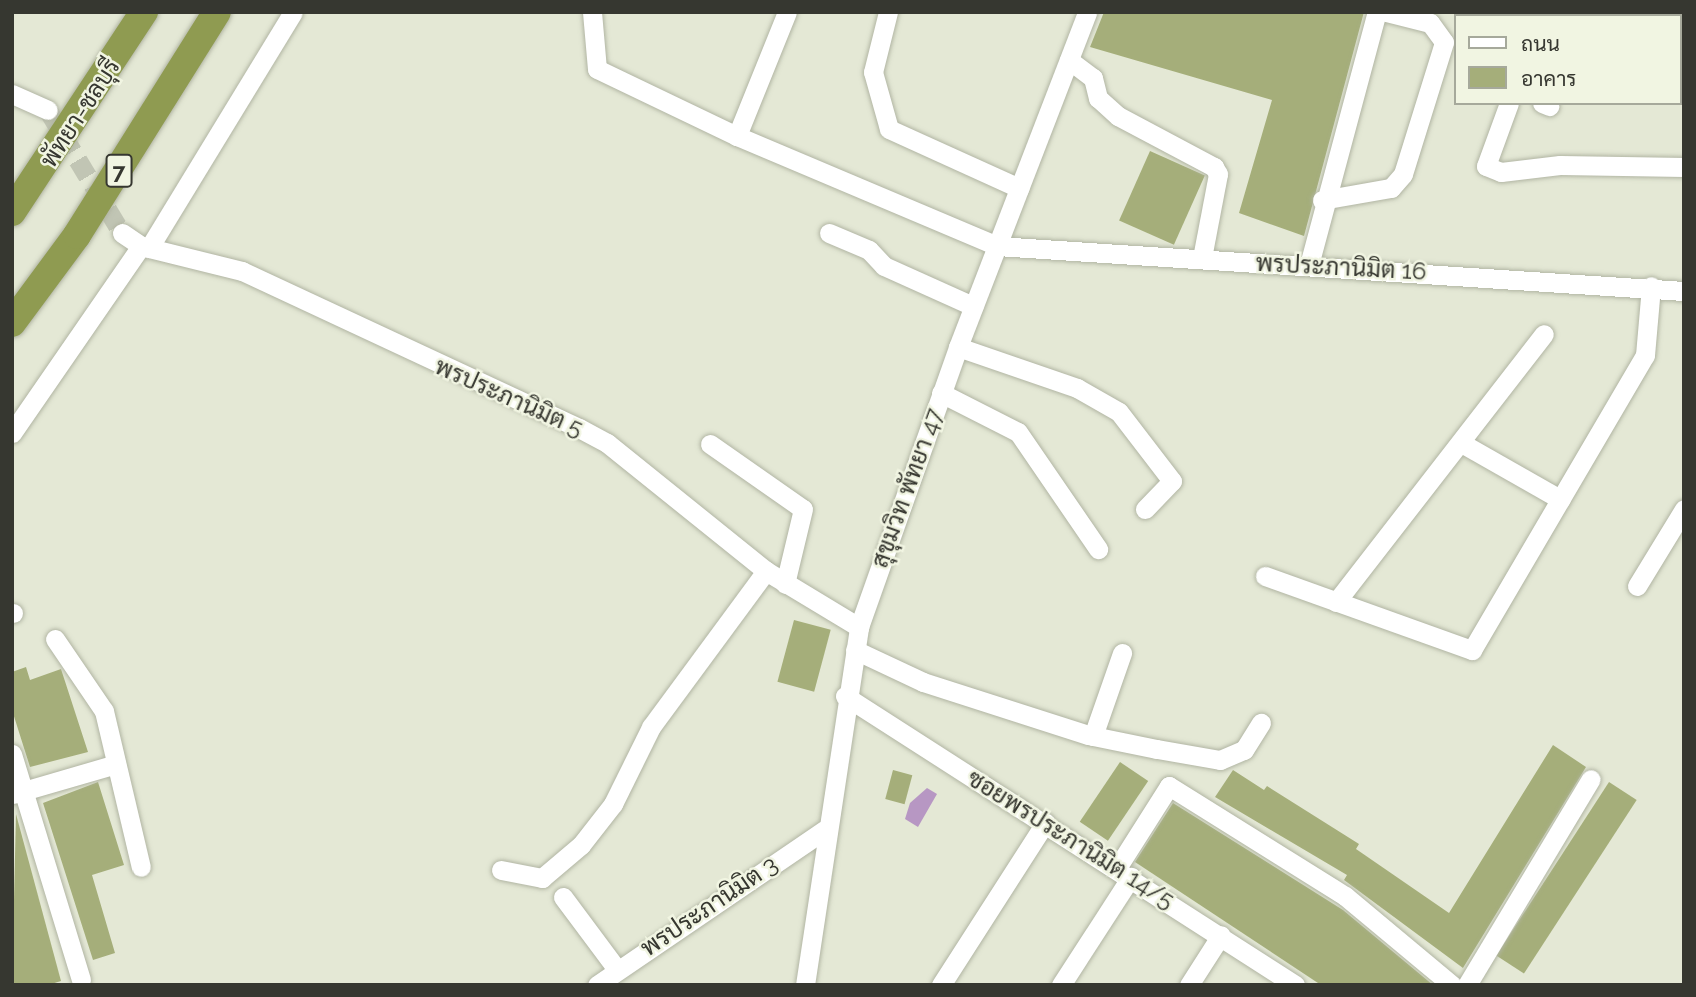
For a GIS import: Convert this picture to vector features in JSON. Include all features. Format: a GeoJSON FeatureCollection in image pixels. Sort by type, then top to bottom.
{"type":"FeatureCollection","features":[{"type":"Feature","properties":{"kind":"highway","name":"พัทยา-ชลบุรี"},"geometry":{"type":"LineString","coordinates":[[12,212],[144,12]]}},
{"type":"Feature","properties":{"kind":"highway","name":"7"},"geometry":{"type":"LineString","coordinates":[[12,323],[77,236],[218,12]]}},
{"type":"Feature","properties":{"kind":"street"},"geometry":{"type":"LineString","coordinates":[[12,433],[145,247],[293,12]]}},
{"type":"Feature","properties":{"kind":"street","name":"พรประภานิมิต 16"},"geometry":{"type":"LineString","coordinates":[[592,12],[597,69],[737,136],[997,246],[1651,286],[1684,291]]}},
{"type":"Feature","properties":{"kind":"street"},"geometry":{"type":"LineString","coordinates":[[737,136],[787,12]]}},
{"type":"Feature","properties":{"kind":"street"},"geometry":{"type":"LineString","coordinates":[[888,12],[873,72],[889,129],[1019,188]]}},
{"type":"Feature","properties":{"kind":"street","name":"สุขุมวิท พัทยา 47"},"geometry":{"type":"LineString","coordinates":[[809,982],[824,830],[859,627],[973,306],[1087,12]]}},
{"type":"Feature","properties":{"kind":"street"},"geometry":{"type":"LineString","coordinates":[[1309,265],[1322,200],[1377,12]]}},
{"type":"Feature","properties":{"kind":"street"},"geometry":{"type":"LineString","coordinates":[[1322,200],[1391,188],[1403,174],[1444,42],[1430,23],[1386,12]]}},
{"type":"Feature","properties":{"kind":"street"},"geometry":{"type":"LineString","coordinates":[[1069,60],[1093,78],[1098,99],[1118,116],[1214,167],[1218,174],[1202,258]]}},
{"type":"Feature","properties":{"kind":"street"},"geometry":{"type":"LineString","coordinates":[[16,100],[48,110]]}},
{"type":"Feature","properties":{"kind":"street"},"geometry":{"type":"LineString","coordinates":[[1508,105],[1486,166],[1501,172],[1684,167]]}},
{"type":"Feature","properties":{"kind":"street","name":"พรประภานิมิต 5"},"geometry":{"type":"LineString","coordinates":[[122,233],[145,247],[242,271],[579,428],[607,443],[766,571],[859,627]]}},
{"type":"Feature","properties":{"kind":"street"},"geometry":{"type":"LineString","coordinates":[[829,233],[869,250],[884,267],[973,306]]}},
{"type":"Feature","properties":{"kind":"street"},"geometry":{"type":"LineString","coordinates":[[1265,576],[1472,650],[1645,355],[1651,286]]}},
{"type":"Feature","properties":{"kind":"street"},"geometry":{"type":"LineString","coordinates":[[1336,602],[1462,444],[1544,334]]}},
{"type":"Feature","properties":{"kind":"street"},"geometry":{"type":"LineString","coordinates":[[958,347],[1077,388],[1119,412],[1172,481],[1145,509]]}},
{"type":"Feature","properties":{"kind":"street"},"geometry":{"type":"LineString","coordinates":[[941,393],[1018,432],[1098,549]]}},
{"type":"Feature","properties":{"kind":"street"},"geometry":{"type":"LineString","coordinates":[[710,444],[803,509],[785,584]]}},
{"type":"Feature","properties":{"kind":"street"},"geometry":{"type":"LineString","coordinates":[[1462,444],[1560,499]]}},
{"type":"Feature","properties":{"kind":"street"},"geometry":{"type":"LineString","coordinates":[[1637,586],[1684,509]]}},
{"type":"Feature","properties":{"kind":"street"},"geometry":{"type":"LineString","coordinates":[[501,870],[542,878],[580,845],[612,804],[651,727],[766,571]]}},
{"type":"Feature","properties":{"kind":"street"},"geometry":{"type":"LineString","coordinates":[[55,639],[104,711],[141,867]]}},
{"type":"Feature","properties":{"kind":"street"},"geometry":{"type":"LineString","coordinates":[[855,650],[923,682],[1093,736],[1220,760],[1244,750],[1261,723]]}},
{"type":"Feature","properties":{"kind":"street"},"geometry":{"type":"LineString","coordinates":[[1093,736],[1122,653]]}},
{"type":"Feature","properties":{"kind":"street","name":"ซอยพรประภานิมิต 14/5"},"geometry":{"type":"LineString","coordinates":[[845,696],[1295,985]]}},
{"type":"Feature","properties":{"kind":"street"},"geometry":{"type":"LineString","coordinates":[[12,754],[18,792],[82,980]]}},
{"type":"Feature","properties":{"kind":"street"},"geometry":{"type":"LineString","coordinates":[[18,792],[117,764]]}},
{"type":"Feature","properties":{"kind":"street"},"geometry":{"type":"LineString","coordinates":[[1467,985],[1591,779]]}},
{"type":"Feature","properties":{"kind":"street"},"geometry":{"type":"LineString","coordinates":[[1061,985],[1169,786],[1345,896],[1452,985]]}},
{"type":"Feature","properties":{"kind":"street"},"geometry":{"type":"LineString","coordinates":[[941,985],[1045,823]]}},
{"type":"Feature","properties":{"kind":"street","name":"พรประภานิมิต 3"},"geometry":{"type":"LineString","coordinates":[[597,985],[616,968],[824,830]]}},
{"type":"Feature","properties":{"kind":"street"},"geometry":{"type":"LineString","coordinates":[[563,897],[616,968]]}},
{"type":"Feature","properties":{"kind":"street"},"geometry":{"type":"LineString","coordinates":[[1189,985],[1221,935]]}},
{"type":"Feature","properties":{"kind":"shaded area"},"geometry":{"type":"Polygon","coordinates":[[[927,788],[937,794],[918,827],[905,819],[910,803],[927,788]]]}},
{"type":"Feature","properties":{"kind":"building"},"geometry":{"type":"Polygon","coordinates":[[[1104,12],[1364,12],[1304,236],[1239,213],[1272,100],[1090,47],[1104,12]]]}},
{"type":"Feature","properties":{"kind":"building"},"geometry":{"type":"Polygon","coordinates":[[[1150,151],[1205,175],[1174,245],[1119,220],[1150,151]]]}},
{"type":"Feature","properties":{"kind":"building"},"geometry":{"type":"Polygon","coordinates":[[[794,620],[831,630],[814,692],[777,682],[794,620]]]}},
{"type":"Feature","properties":{"kind":"building"},"geometry":{"type":"Polygon","coordinates":[[[26,667],[30,680],[61,669],[88,752],[30,767],[12,710],[12,672],[26,667]]]}},
{"type":"Feature","properties":{"kind":"building"},"geometry":{"type":"Polygon","coordinates":[[[1553,745],[1586,767],[1463,968],[1344,880],[1347,875],[1215,797],[1233,770],[1264,790],[1267,786],[1359,844],[1356,849],[1449,913],[1553,745]]]}},
{"type":"Feature","properties":{"kind":"building"},"geometry":{"type":"Polygon","coordinates":[[[1120,762],[1148,781],[1108,841],[1080,822],[1120,762]]]}},
{"type":"Feature","properties":{"kind":"building"},"geometry":{"type":"Polygon","coordinates":[[[893,770],[912,775],[905,804],[885,799],[893,770]]]}},
{"type":"Feature","properties":{"kind":"building"},"geometry":{"type":"Polygon","coordinates":[[[98,782],[124,865],[92,875],[115,953],[93,960],[43,803],[98,782]]]}},
{"type":"Feature","properties":{"kind":"building"},"geometry":{"type":"Polygon","coordinates":[[[1609,782],[1637,800],[1524,974],[1496,956],[1609,782]]]}},
{"type":"Feature","properties":{"kind":"building"},"geometry":{"type":"Polygon","coordinates":[[[1173,803],[1343,910],[1433,985],[1321,985],[1135,862],[1173,803]]]}},
{"type":"Feature","properties":{"kind":"building"},"geometry":{"type":"Polygon","coordinates":[[[16,814],[61,981],[48,985],[12,985],[16,814]]]}},
{"type":"Feature","properties":{"kind":"tunnel"},"geometry":{"type":"LineString","coordinates":[[48,110],[122,233]]}}]}
